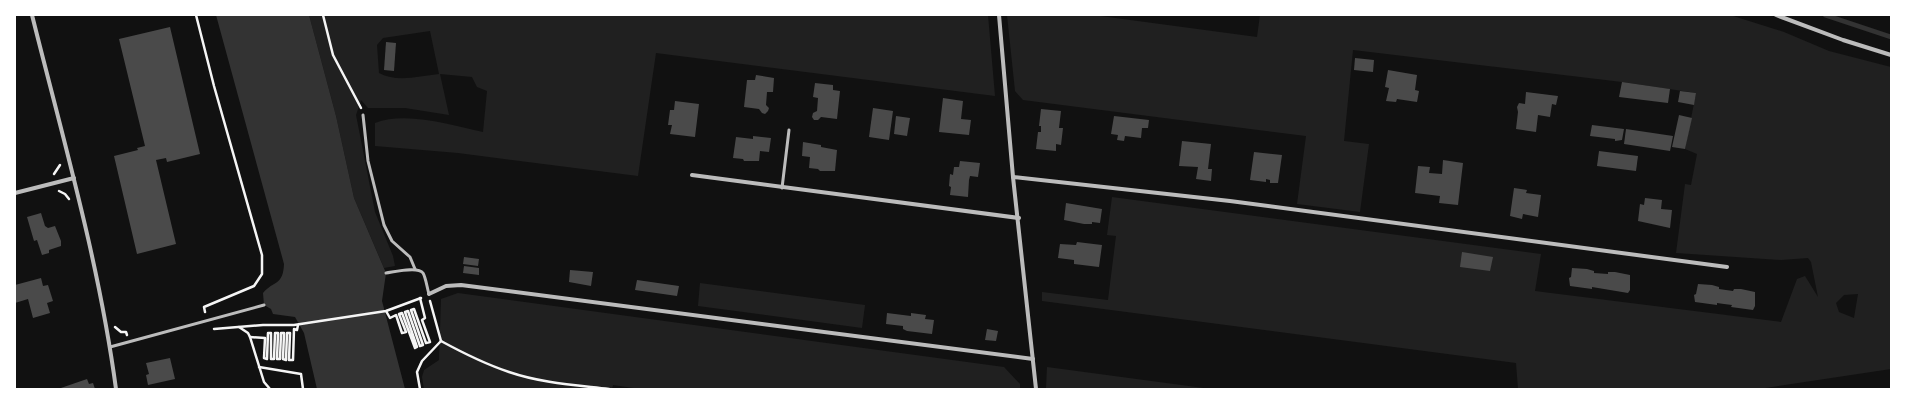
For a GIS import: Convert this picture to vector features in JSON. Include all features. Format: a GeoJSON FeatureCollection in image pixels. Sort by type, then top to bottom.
{"type":"FeatureCollection","features":[{"type":"Feature","properties":{"kind":"street"},"geometry":{"type":"LineString","coordinates":[[32,15],[74,178],[110,346],[116,389]]}},
{"type":"Feature","properties":{"kind":"street"},"geometry":{"type":"LineString","coordinates":[[998,15],[1013,177],[1019,218],[1036,389]]}},
{"type":"Feature","properties":{"kind":"street"},"geometry":{"type":"LineString","coordinates":[[1776,15],[1843,40],[1891,55]]}},
{"type":"Feature","properties":{"kind":"street"},"geometry":{"type":"LineString","coordinates":[[692,175],[1019,218]]}},
{"type":"Feature","properties":{"kind":"street"},"geometry":{"type":"LineString","coordinates":[[1013,177],[1238,202],[1727,267]]}},
{"type":"Feature","properties":{"kind":"street"},"geometry":{"type":"LineString","coordinates":[[15,193],[74,178]]}},
{"type":"Feature","properties":{"kind":"street"},"geometry":{"type":"LineString","coordinates":[[429,294],[446,286],[461,285],[1033,359]]}},
{"type":"Feature","properties":{"kind":"lane"},"geometry":{"type":"LineString","coordinates":[[363,115],[368,161],[384,225],[392,241],[410,257],[415,269]]}},
{"type":"Feature","properties":{"kind":"lane"},"geometry":{"type":"LineString","coordinates":[[782,188],[788,130]]}},
{"type":"Feature","properties":{"kind":"lane"},"geometry":{"type":"LineString","coordinates":[[386,273],[415,269],[421,270],[424,274],[429,294]]}},
{"type":"Feature","properties":{"kind":"lane"},"geometry":{"type":"LineString","coordinates":[[110,346],[264,305]]}},
{"type":"Feature","properties":{"kind":"path"},"geometry":{"type":"LineString","coordinates":[[196,15],[214,86],[262,255],[262,274],[254,286],[204,307],[207,320]]}},
{"type":"Feature","properties":{"kind":"path"},"geometry":{"type":"LineString","coordinates":[[323,15],[333,55],[360,103],[363,115]]}},
{"type":"Feature","properties":{"kind":"path"},"geometry":{"type":"LineString","coordinates":[[51,177],[60,167],[61,161]]}},
{"type":"Feature","properties":{"kind":"path"},"geometry":{"type":"LineString","coordinates":[[52,191],[57,190],[65,194],[68,198],[70,206]]}},
{"type":"Feature","properties":{"kind":"path"},"geometry":{"type":"LineString","coordinates":[[429,294],[436,328],[441,341],[473,358],[509,372],[551,382],[609,389]]}},
{"type":"Feature","properties":{"kind":"path"},"geometry":{"type":"LineString","coordinates":[[386,311],[390,318],[396,315],[402,333],[406,332],[399,314],[402,313],[414,348],[418,347],[405,312],[408,311],[420,346],[423,345],[411,310],[414,309],[426,343],[430,342],[422,320],[425,318],[425,313],[420,298]]}},
{"type":"Feature","properties":{"kind":"path"},"geometry":{"type":"LineString","coordinates":[[270,389],[264,382],[248,333],[238,327],[296,325],[386,311],[415,300]]}},
{"type":"Feature","properties":{"kind":"path"},"geometry":{"type":"LineString","coordinates":[[250,338],[265,338],[264,358],[267,359],[268,333],[271,333],[270,359],[274,359],[275,333],[278,333],[277,359],[280,359],[281,333],[284,333],[283,359],[286,360],[287,333],[290,333],[289,360],[292,360],[294,329],[297,330],[296,325]]}},
{"type":"Feature","properties":{"kind":"path"},"geometry":{"type":"LineString","coordinates":[[420,389],[417,372],[422,361],[441,341]]}},
{"type":"Feature","properties":{"kind":"path"},"geometry":{"type":"LineString","coordinates":[[259,367],[301,374],[303,389]]}},
{"type":"Feature","properties":{"kind":"shaded area"},"geometry":{"type":"Polygon","coordinates":[[[216,15],[309,15],[336,116],[354,198],[386,273],[382,301],[405,389],[317,389],[304,333],[295,317],[273,314],[271,309],[264,305],[263,293],[280,279],[284,264],[216,15]]]}},
{"type":"Feature","properties":{"kind":"shaded area"},"geometry":{"type":"Polygon","coordinates":[[[309,15],[988,15],[995,96],[656,53],[638,176],[458,153],[375,146],[375,123],[400,118],[429,120],[483,132],[487,91],[477,87],[472,77],[440,74],[449,115],[405,108],[368,108],[361,100],[356,115],[375,212],[393,256],[395,266],[384,268],[354,198],[336,116],[309,15]],[[430,31],[383,38],[377,45],[379,73],[393,78],[439,74],[430,31]]]}},
{"type":"Feature","properties":{"kind":"shaded area"},"geometry":{"type":"Polygon","coordinates":[[[1007,15],[1093,15],[1257,37],[1260,15],[1730,15],[1784,32],[1829,51],[1891,67],[1891,369],[1759,389],[1518,389],[1516,363],[1042,301],[1042,292],[1108,300],[1116,236],[1107,235],[1112,197],[1541,254],[1535,291],[1781,322],[1797,279],[1805,276],[1818,297],[1811,262],[1808,258],[1781,260],[1676,253],[1685,184],[1691,185],[1697,154],[1685,149],[1696,93],[1622,82],[1353,50],[1344,141],[1369,144],[1360,212],[1297,204],[1306,136],[1023,100],[1015,91],[1007,15]],[[1858,294],[1844,295],[1836,303],[1839,312],[1854,318],[1858,294]]]}},
{"type":"Feature","properties":{"kind":"shaded area"},"geometry":{"type":"Polygon","coordinates":[[[700,283],[865,305],[862,328],[698,306],[700,283]]]}},
{"type":"Feature","properties":{"kind":"shaded area"},"geometry":{"type":"Polygon","coordinates":[[[458,293],[1004,367],[1020,384],[1020,389],[640,389],[613,385],[612,389],[424,389],[422,377],[424,370],[439,360],[441,299],[458,293]]]}},
{"type":"Feature","properties":{"kind":"shaded area"},"geometry":{"type":"Polygon","coordinates":[[[1047,367],[1211,389],[1046,389],[1047,367]]]}},
{"type":"Feature","properties":{"kind":"building"},"geometry":{"type":"Polygon","coordinates":[[[170,27],[200,154],[167,162],[166,158],[156,160],[176,244],[137,254],[114,156],[138,150],[137,148],[145,146],[119,39],[170,27]]]}},
{"type":"Feature","properties":{"kind":"building"},"geometry":{"type":"Polygon","coordinates":[[[386,42],[396,43],[394,71],[384,70],[386,42]]]}},
{"type":"Feature","properties":{"kind":"building"},"geometry":{"type":"Polygon","coordinates":[[[1355,58],[1374,60],[1373,72],[1354,70],[1355,58]]]}},
{"type":"Feature","properties":{"kind":"building"},"geometry":{"type":"Polygon","coordinates":[[[1388,70],[1417,75],[1415,90],[1419,91],[1417,102],[1397,99],[1396,102],[1386,101],[1389,88],[1385,87],[1388,70]]]}},
{"type":"Feature","properties":{"kind":"building"},"geometry":{"type":"Polygon","coordinates":[[[756,75],[774,78],[773,92],[767,92],[766,105],[769,108],[765,114],[759,109],[744,107],[747,80],[755,80],[756,75]]]}},
{"type":"Feature","properties":{"kind":"building"},"geometry":{"type":"Polygon","coordinates":[[[1622,82],[1670,89],[1668,103],[1619,97],[1622,82]]]}},
{"type":"Feature","properties":{"kind":"building"},"geometry":{"type":"Polygon","coordinates":[[[815,83],[833,85],[833,90],[840,91],[837,119],[821,117],[818,120],[814,120],[812,117],[813,113],[817,111],[818,98],[813,97],[815,83]]]}},
{"type":"Feature","properties":{"kind":"building"},"geometry":{"type":"Polygon","coordinates":[[[1680,91],[1696,93],[1694,105],[1678,102],[1680,91]]]}},
{"type":"Feature","properties":{"kind":"building"},"geometry":{"type":"Polygon","coordinates":[[[1526,92],[1558,96],[1556,105],[1552,104],[1550,117],[1538,115],[1536,132],[1516,129],[1518,112],[1517,107],[1519,103],[1525,104],[1526,92]]]}},
{"type":"Feature","properties":{"kind":"building"},"geometry":{"type":"Polygon","coordinates":[[[943,98],[963,101],[961,119],[971,120],[969,135],[939,132],[943,98]]]}},
{"type":"Feature","properties":{"kind":"building"},"geometry":{"type":"Polygon","coordinates":[[[675,101],[699,104],[695,137],[670,134],[672,125],[668,125],[670,110],[674,110],[675,101]]]}},
{"type":"Feature","properties":{"kind":"building"},"geometry":{"type":"Polygon","coordinates":[[[873,108],[893,111],[889,140],[869,137],[873,108]]]}},
{"type":"Feature","properties":{"kind":"building"},"geometry":{"type":"Polygon","coordinates":[[[1041,109],[1061,111],[1059,128],[1063,128],[1061,145],[1056,144],[1056,151],[1036,149],[1038,132],[1041,132],[1041,126],[1039,126],[1041,109]]]}},
{"type":"Feature","properties":{"kind":"building"},"geometry":{"type":"Polygon","coordinates":[[[1679,115],[1692,118],[1685,149],[1672,147],[1679,115]]]}},
{"type":"Feature","properties":{"kind":"building"},"geometry":{"type":"Polygon","coordinates":[[[896,116],[910,118],[907,136],[894,134],[896,116]]]}},
{"type":"Feature","properties":{"kind":"building"},"geometry":{"type":"Polygon","coordinates":[[[1114,116],[1149,120],[1148,128],[1142,128],[1141,138],[1125,136],[1124,141],[1117,140],[1118,135],[1111,134],[1114,116]]]}},
{"type":"Feature","properties":{"kind":"building"},"geometry":{"type":"Polygon","coordinates":[[[1592,125],[1624,129],[1622,140],[1615,141],[1615,139],[1590,136],[1592,125]]]}},
{"type":"Feature","properties":{"kind":"building"},"geometry":{"type":"Polygon","coordinates":[[[1626,129],[1673,136],[1670,151],[1624,144],[1626,129]]]}},
{"type":"Feature","properties":{"kind":"building"},"geometry":{"type":"Polygon","coordinates":[[[753,136],[771,138],[769,152],[760,151],[759,161],[744,161],[743,159],[733,158],[736,137],[753,139],[753,136]]]}},
{"type":"Feature","properties":{"kind":"building"},"geometry":{"type":"Polygon","coordinates":[[[1182,141],[1211,144],[1208,169],[1212,169],[1211,181],[1196,179],[1198,167],[1179,166],[1182,141]]]}},
{"type":"Feature","properties":{"kind":"building"},"geometry":{"type":"Polygon","coordinates":[[[803,142],[821,145],[821,147],[837,150],[835,171],[820,171],[818,169],[809,168],[810,157],[802,156],[803,142]]]}},
{"type":"Feature","properties":{"kind":"building"},"geometry":{"type":"Polygon","coordinates":[[[1599,151],[1638,156],[1636,171],[1597,166],[1599,151]]]}},
{"type":"Feature","properties":{"kind":"building"},"geometry":{"type":"Polygon","coordinates":[[[1254,152],[1282,155],[1278,183],[1270,183],[1270,180],[1266,179],[1266,182],[1250,180],[1254,152]]]}},
{"type":"Feature","properties":{"kind":"building"},"geometry":{"type":"Polygon","coordinates":[[[1443,160],[1463,163],[1458,205],[1439,203],[1440,196],[1415,193],[1418,166],[1430,167],[1429,173],[1442,174],[1443,160]]]}},
{"type":"Feature","properties":{"kind":"building"},"geometry":{"type":"Polygon","coordinates":[[[960,161],[980,163],[978,177],[970,176],[968,197],[950,195],[950,174],[953,175],[954,167],[959,167],[960,161]]]}},
{"type":"Feature","properties":{"kind":"building"},"geometry":{"type":"Polygon","coordinates":[[[1514,188],[1527,190],[1526,193],[1541,195],[1538,217],[1523,214],[1522,219],[1510,216],[1514,188]]]}},
{"type":"Feature","properties":{"kind":"building"},"geometry":{"type":"Polygon","coordinates":[[[1645,198],[1662,200],[1661,209],[1672,210],[1670,228],[1638,221],[1640,204],[1644,205],[1645,198]]]}},
{"type":"Feature","properties":{"kind":"building"},"geometry":{"type":"Polygon","coordinates":[[[1066,203],[1102,209],[1100,223],[1092,222],[1092,224],[1084,224],[1064,220],[1066,203]]]}},
{"type":"Feature","properties":{"kind":"building"},"geometry":{"type":"Polygon","coordinates":[[[41,213],[45,226],[48,228],[55,226],[61,241],[61,246],[49,250],[49,253],[42,255],[37,240],[34,241],[27,217],[41,213]]]}},
{"type":"Feature","properties":{"kind":"building"},"geometry":{"type":"Polygon","coordinates":[[[1077,242],[1102,245],[1099,267],[1074,264],[1074,260],[1058,258],[1060,244],[1076,245],[1077,242]]]}},
{"type":"Feature","properties":{"kind":"building"},"geometry":{"type":"Polygon","coordinates":[[[1462,252],[1493,257],[1490,271],[1460,267],[1462,252]]]}},
{"type":"Feature","properties":{"kind":"building"},"geometry":{"type":"Polygon","coordinates":[[[464,257],[479,259],[478,266],[463,264],[464,257]]]}},
{"type":"Feature","properties":{"kind":"building"},"geometry":{"type":"Polygon","coordinates":[[[464,266],[479,268],[479,275],[463,273],[464,266]]]}},
{"type":"Feature","properties":{"kind":"building"},"geometry":{"type":"Polygon","coordinates":[[[1572,268],[1587,269],[1594,271],[1594,273],[1608,274],[1608,272],[1615,272],[1630,275],[1630,290],[1628,293],[1592,287],[1592,289],[1570,286],[1569,278],[1571,277],[1572,268]]]}},
{"type":"Feature","properties":{"kind":"building"},"geometry":{"type":"Polygon","coordinates":[[[570,270],[593,272],[591,286],[569,282],[570,270]]]}},
{"type":"Feature","properties":{"kind":"building"},"geometry":{"type":"Polygon","coordinates":[[[41,278],[43,286],[48,285],[53,301],[47,303],[50,313],[33,318],[28,299],[15,303],[15,285],[41,278]]]}},
{"type":"Feature","properties":{"kind":"building"},"geometry":{"type":"Polygon","coordinates":[[[637,280],[679,286],[677,296],[635,290],[637,280]]]}},
{"type":"Feature","properties":{"kind":"building"},"geometry":{"type":"Polygon","coordinates":[[[1698,284],[1712,285],[1719,287],[1719,289],[1733,291],[1734,289],[1741,289],[1755,292],[1755,306],[1753,310],[1731,307],[1732,305],[1717,303],[1717,305],[1695,302],[1694,295],[1696,294],[1698,284]]]}},
{"type":"Feature","properties":{"kind":"building"},"geometry":{"type":"Polygon","coordinates":[[[887,313],[911,316],[911,313],[926,315],[925,319],[934,320],[932,334],[907,331],[903,329],[903,326],[886,324],[887,313]]]}},
{"type":"Feature","properties":{"kind":"building"},"geometry":{"type":"Polygon","coordinates":[[[987,329],[998,331],[996,341],[985,340],[987,329]]]}},
{"type":"Feature","properties":{"kind":"building"},"geometry":{"type":"Polygon","coordinates":[[[170,358],[175,379],[148,385],[146,375],[149,374],[146,363],[170,358]]]}},
{"type":"Feature","properties":{"kind":"building"},"geometry":{"type":"Polygon","coordinates":[[[87,379],[89,384],[93,383],[95,389],[58,389],[87,379]]]}},
{"type":"Feature","properties":{"kind":"waterway"},"geometry":{"type":"LineString","coordinates":[[1825,15],[1891,37]]}}]}
